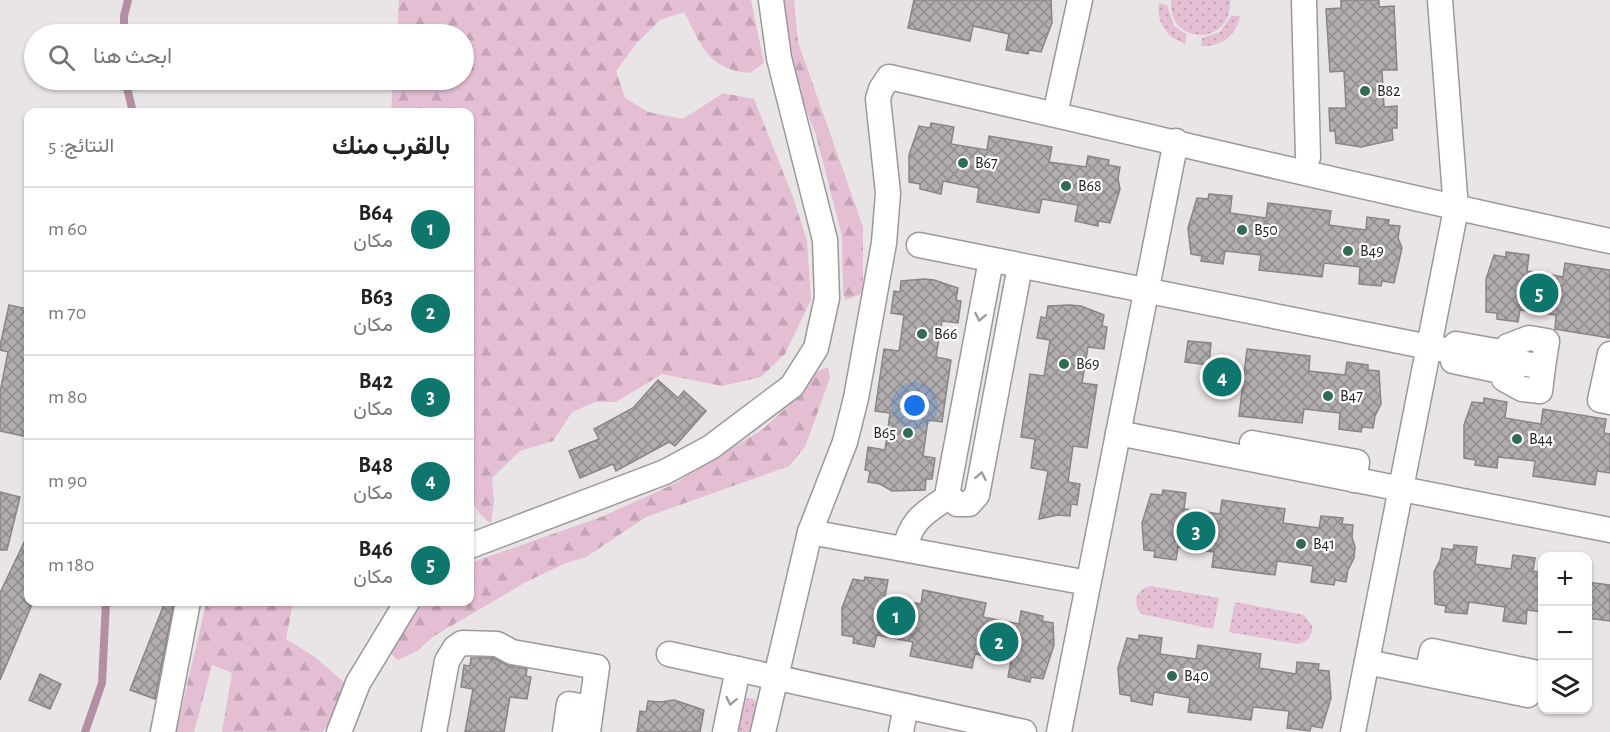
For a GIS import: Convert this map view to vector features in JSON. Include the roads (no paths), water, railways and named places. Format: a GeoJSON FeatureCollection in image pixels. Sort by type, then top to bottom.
{"type":"FeatureCollection","features":[{"type":"Feature","properties":{"kind":"street"},"geometry":{"type":"LineString","coordinates":[[474,544],[665,472],[711,447],[792,386],[816,348],[827,298],[825,240],[778,58],[771,0]]}},
{"type":"Feature","properties":{"kind":"street"},"geometry":{"type":"LineString","coordinates":[[1054,114],[1080,0]]}},
{"type":"Feature","properties":{"kind":"street"},"geometry":{"type":"LineString","coordinates":[[1304,0],[1308,157]]}},
{"type":"Feature","properties":{"kind":"street"},"geometry":{"type":"LineString","coordinates":[[1353,732],[1456,209],[1440,0]]}},
{"type":"Feature","properties":{"kind":"street"},"geometry":{"type":"LineString","coordinates":[[763,732],[810,532],[845,442],[856,398],[884,243],[888,193],[878,99],[889,76],[1176,141],[1456,209],[1610,241]]}},
{"type":"Feature","properties":{"kind":"street"},"geometry":{"type":"LineString","coordinates":[[1059,732],[1176,141]]}},
{"type":"Feature","properties":{"kind":"street"},"geometry":{"type":"LineString","coordinates":[[919,246],[1455,351]]}},
{"type":"Feature","properties":{"kind":"street"},"geometry":{"type":"LineString","coordinates":[[991,260],[949,496],[952,501],[963,505],[969,504],[977,495],[1020,266]]}},
{"type":"Feature","properties":{"kind":"street"},"geometry":{"type":"LineString","coordinates":[[1530,338],[1547,341],[1540,391],[1522,389],[1504,379],[1504,372],[1453,361],[1455,351],[1456,344],[1507,353],[1508,346],[1530,338]]}},
{"type":"Feature","properties":{"kind":"street"},"geometry":{"type":"LineString","coordinates":[[1608,387],[1610,354]]}},
{"type":"Feature","properties":{"kind":"street"},"geometry":{"type":"LineString","coordinates":[[1118,433],[1610,530]]}},
{"type":"Feature","properties":{"kind":"street"},"geometry":{"type":"LineString","coordinates":[[905,549],[908,534],[917,519],[949,496]]}},
{"type":"Feature","properties":{"kind":"street"},"geometry":{"type":"LineString","coordinates":[[810,532],[1089,583]]}},
{"type":"Feature","properties":{"kind":"street"},"geometry":{"type":"LineString","coordinates":[[163,732],[187,606]]}},
{"type":"Feature","properties":{"kind":"street"},"geometry":{"type":"LineString","coordinates":[[339,732],[358,683],[405,606]]}},
{"type":"Feature","properties":{"kind":"street"},"geometry":{"type":"LineString","coordinates":[[434,732],[447,662],[455,648],[471,642],[497,644],[512,652],[597,667],[588,732]]}},
{"type":"Feature","properties":{"kind":"street"},"geometry":{"type":"LineString","coordinates":[[669,654],[1024,732]]}},
{"type":"Feature","properties":{"kind":"street"},"geometry":{"type":"LineString","coordinates":[[1367,662],[1427,674]]}},
{"type":"Feature","properties":{"kind":"street"},"geometry":{"type":"LineString","coordinates":[[725,732],[738,669]]}},
{"type":"Feature","properties":{"kind":"street"},"geometry":{"type":"LineString","coordinates":[[565,732],[569,704],[591,708]]}},
{"type":"Feature","properties":{"kind":"street"},"geometry":{"type":"LineString","coordinates":[[901,732],[906,706]]}},
{"type":"Feature","properties":{"kind":"waterway"},"geometry":{"type":"LineString","coordinates":[[124,24],[128,0]]}},
{"type":"Feature","properties":{"kind":"waterway"},"geometry":{"type":"LineString","coordinates":[[128,90],[132,108]]}},
{"type":"Feature","properties":{"kind":"waterway"},"geometry":{"type":"LineString","coordinates":[[85,732],[102,683],[106,606]]}},
{"type":"Feature","properties":{"kind":"place","name":"B82"},"geometry":{"type":"Point","coordinates":[1365,91]}},
{"type":"Feature","properties":{"kind":"place","name":"B67"},"geometry":{"type":"Point","coordinates":[963,163]}},
{"type":"Feature","properties":{"kind":"place","name":"B68"},"geometry":{"type":"Point","coordinates":[1066,186]}},
{"type":"Feature","properties":{"kind":"place","name":"B50"},"geometry":{"type":"Point","coordinates":[1242,230]}},
{"type":"Feature","properties":{"kind":"place","name":"B49"},"geometry":{"type":"Point","coordinates":[1348,251]}},
{"type":"Feature","properties":{"kind":"place","name":"B46"},"geometry":{"type":"Point","coordinates":[1539,293]}},
{"type":"Feature","properties":{"kind":"place","name":"B66"},"geometry":{"type":"Point","coordinates":[922,334]}},
{"type":"Feature","properties":{"kind":"place","name":"B69"},"geometry":{"type":"Point","coordinates":[1064,364]}},
{"type":"Feature","properties":{"kind":"place","name":"B48"},"geometry":{"type":"Point","coordinates":[1222,377]}},
{"type":"Feature","properties":{"kind":"place","name":"B47"},"geometry":{"type":"Point","coordinates":[1328,396]}},
{"type":"Feature","properties":{"kind":"place","name":"B65"},"geometry":{"type":"Point","coordinates":[908,433]}},
{"type":"Feature","properties":{"kind":"place","name":"B44"},"geometry":{"type":"Point","coordinates":[1517,439]}},
{"type":"Feature","properties":{"kind":"place","name":"B42"},"geometry":{"type":"Point","coordinates":[1196,531]}},
{"type":"Feature","properties":{"kind":"place","name":"B41"},"geometry":{"type":"Point","coordinates":[1301,544]}},
{"type":"Feature","properties":{"kind":"place","name":"B64"},"geometry":{"type":"Point","coordinates":[896,616]}},
{"type":"Feature","properties":{"kind":"place","name":"B63"},"geometry":{"type":"Point","coordinates":[999,642]}},
{"type":"Feature","properties":{"kind":"place","name":"B40"},"geometry":{"type":"Point","coordinates":[1172,676]}}]}
